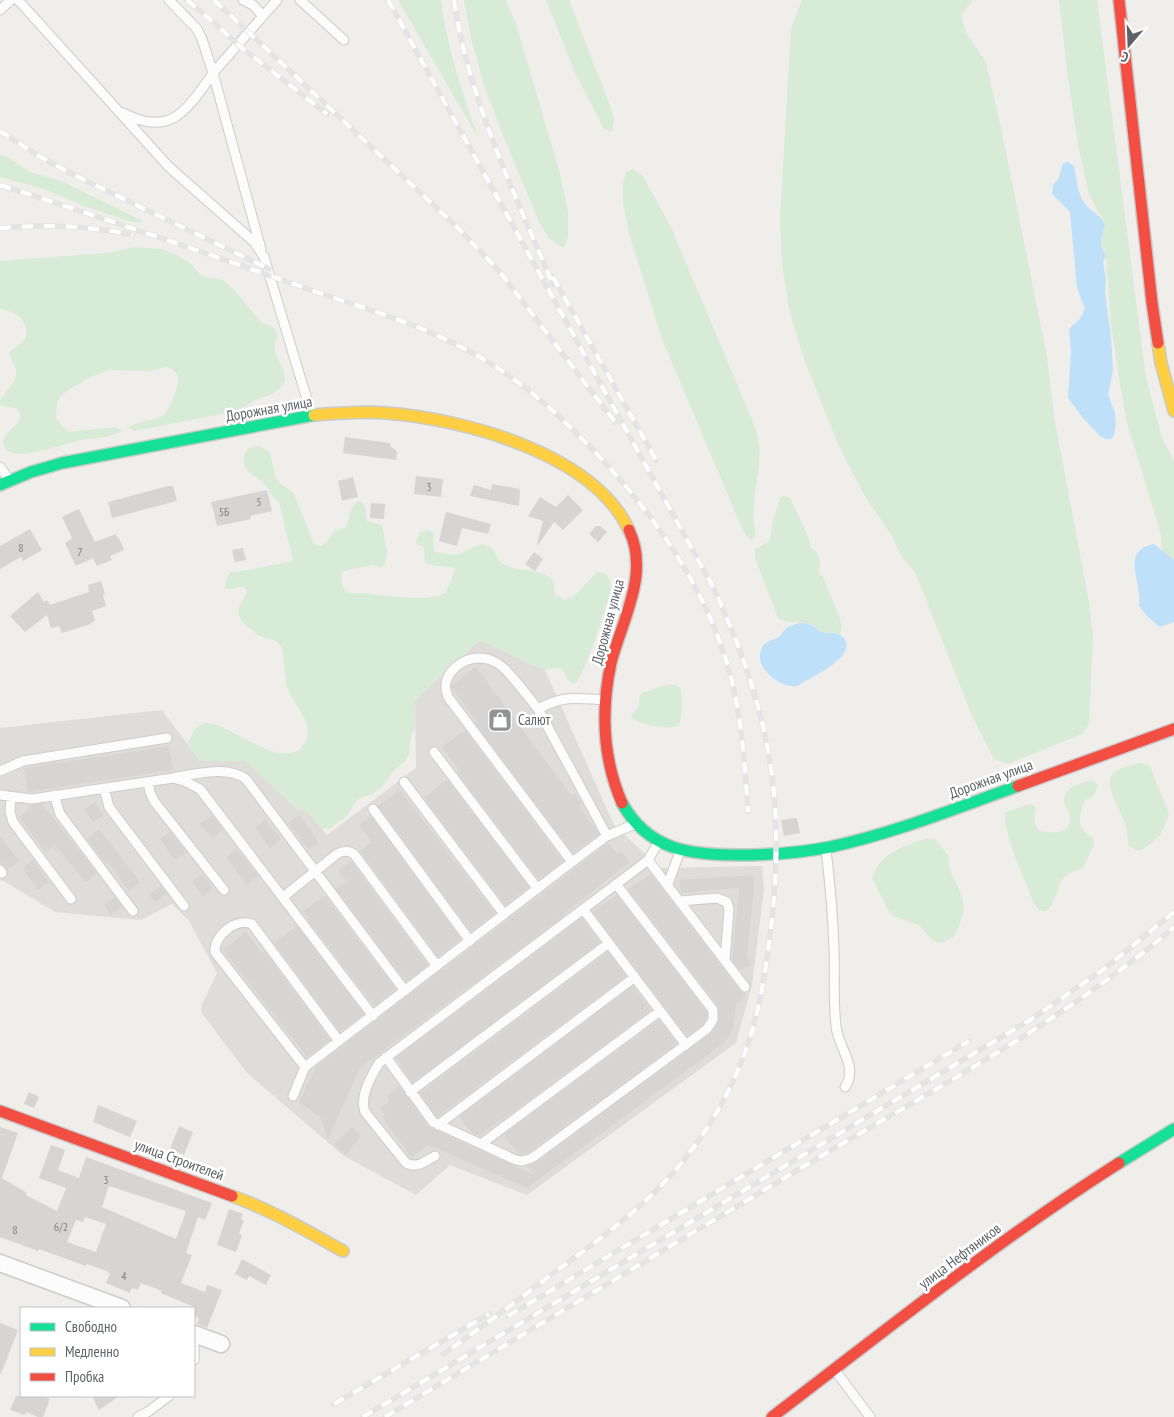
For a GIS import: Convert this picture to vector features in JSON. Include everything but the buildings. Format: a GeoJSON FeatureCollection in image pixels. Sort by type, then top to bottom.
{"type":"FeatureCollection","features":[{"type":"Feature","properties":{"kind":"street"},"geometry":{"type":"LineString","coordinates":[[1119,0],[1152,304],[1161,363],[1174,410]]}},
{"type":"Feature","properties":{"kind":"street","name":"Дорожная улица"},"geometry":{"type":"LineString","coordinates":[[5,482],[62,463],[312,416],[362,412],[387,413],[444,422],[515,442],[558,460],[591,482],[607,496],[619,511],[634,541],[636,567],[630,598],[610,665],[605,700],[604,728],[611,775],[621,803],[635,824],[649,837],[680,850],[697,853],[747,855],[826,848],[908,825],[1174,729]]}},
{"type":"Feature","properties":{"kind":"street","name":"улица Строителей"},"geometry":{"type":"LineString","coordinates":[[0,1111],[255,1204],[343,1251]]}},
{"type":"Feature","properties":{"kind":"street","name":"улица Нефтяников"},"geometry":{"type":"LineString","coordinates":[[772,1417],[1036,1218],[1107,1170],[1174,1129]]}},
{"type":"Feature","properties":{"kind":"street"},"geometry":{"type":"LineString","coordinates":[[0,1264],[119,1307]]}},
{"type":"Feature","properties":{"kind":"street"},"geometry":{"type":"LineString","coordinates":[[195,1334],[221,1344]]}},
{"type":"Feature","properties":{"kind":"lane"},"geometry":{"type":"LineString","coordinates":[[0,10],[11,0]]}},
{"type":"Feature","properties":{"kind":"lane"},"geometry":{"type":"LineString","coordinates":[[18,0],[169,167],[254,242],[264,257]]}},
{"type":"Feature","properties":{"kind":"lane"},"geometry":{"type":"LineString","coordinates":[[169,0],[197,29],[202,38],[264,257],[312,416]]}},
{"type":"Feature","properties":{"kind":"lane"},"geometry":{"type":"LineString","coordinates":[[243,0],[253,5],[262,15]]}},
{"type":"Feature","properties":{"kind":"lane"},"geometry":{"type":"LineString","coordinates":[[118,111],[142,122],[154,124],[176,117],[186,108],[213,73],[277,0]]}},
{"type":"Feature","properties":{"kind":"lane"},"geometry":{"type":"LineString","coordinates":[[300,0],[344,40]]}},
{"type":"Feature","properties":{"kind":"lane"},"geometry":{"type":"LineString","coordinates":[[0,467],[5,482]]}},
{"type":"Feature","properties":{"kind":"lane"},"geometry":{"type":"LineString","coordinates":[[572,862],[448,697],[445,691],[445,684],[453,670],[469,659],[492,660],[501,665],[538,708],[607,836]]}},
{"type":"Feature","properties":{"kind":"lane"},"geometry":{"type":"LineString","coordinates":[[538,708],[552,701],[564,698],[605,700]]}},
{"type":"Feature","properties":{"kind":"lane"},"geometry":{"type":"LineString","coordinates":[[0,771],[23,761],[167,738]]}},
{"type":"Feature","properties":{"kind":"lane"},"geometry":{"type":"LineString","coordinates":[[434,752],[537,888]]}},
{"type":"Feature","properties":{"kind":"lane"},"geometry":{"type":"LineString","coordinates":[[0,795],[32,799],[220,772],[241,775],[246,779],[405,991]]}},
{"type":"Feature","properties":{"kind":"lane"},"geometry":{"type":"LineString","coordinates":[[173,778],[200,789],[373,1016]]}},
{"type":"Feature","properties":{"kind":"lane"},"geometry":{"type":"LineString","coordinates":[[148,782],[154,801],[224,890]]}},
{"type":"Feature","properties":{"kind":"lane"},"geometry":{"type":"LineString","coordinates":[[404,782],[504,914]]}},
{"type":"Feature","properties":{"kind":"lane"},"geometry":{"type":"LineString","coordinates":[[104,788],[109,807],[184,906]]}},
{"type":"Feature","properties":{"kind":"lane"},"geometry":{"type":"LineString","coordinates":[[54,795],[60,814],[133,911]]}},
{"type":"Feature","properties":{"kind":"lane"},"geometry":{"type":"LineString","coordinates":[[12,797],[10,812],[13,822],[71,899]]}},
{"type":"Feature","properties":{"kind":"lane"},"geometry":{"type":"LineString","coordinates":[[373,809],[470,941]]}},
{"type":"Feature","properties":{"kind":"lane"},"geometry":{"type":"LineString","coordinates":[[293,1096],[305,1067],[607,836],[635,824]]}},
{"type":"Feature","properties":{"kind":"lane"},"geometry":{"type":"LineString","coordinates":[[435,1156],[417,1166],[411,1166],[406,1163],[365,1112],[363,1105],[364,1097],[373,1074],[386,1057],[648,860],[658,842]]}},
{"type":"Feature","properties":{"kind":"lane"},"geometry":{"type":"LineString","coordinates":[[826,848],[833,918],[836,1030],[851,1069],[851,1076],[845,1087]]}},
{"type":"Feature","properties":{"kind":"lane"},"geometry":{"type":"LineString","coordinates":[[668,884],[680,850]]}},
{"type":"Feature","properties":{"kind":"lane"},"geometry":{"type":"LineString","coordinates":[[283,896],[341,852],[346,851],[354,854],[437,966]]}},
{"type":"Feature","properties":{"kind":"lane"},"geometry":{"type":"LineString","coordinates":[[648,860],[745,987]]}},
{"type":"Feature","properties":{"kind":"lane"},"geometry":{"type":"LineString","coordinates":[[386,1057],[429,1119],[438,1125],[516,1160],[522,1160],[532,1158],[686,1044],[711,1025],[714,1015],[713,1010],[616,884]]}},
{"type":"Feature","properties":{"kind":"lane"},"geometry":{"type":"LineString","coordinates":[[680,902],[717,898],[727,902],[729,910],[725,960]]}},
{"type":"Feature","properties":{"kind":"lane"},"geometry":{"type":"LineString","coordinates":[[583,909],[686,1044]]}},
{"type":"Feature","properties":{"kind":"lane"},"geometry":{"type":"LineString","coordinates":[[305,1067],[216,952],[217,940],[236,924],[247,922],[252,924],[340,1041]]}},
{"type":"Feature","properties":{"kind":"lane"},"geometry":{"type":"LineString","coordinates":[[410,1092],[610,943]]}},
{"type":"Feature","properties":{"kind":"lane"},"geometry":{"type":"LineString","coordinates":[[438,1125],[635,977]]}},
{"type":"Feature","properties":{"kind":"lane"},"geometry":{"type":"LineString","coordinates":[[481,1144],[660,1011]]}},
{"type":"Feature","properties":{"kind":"lane"},"geometry":{"type":"LineString","coordinates":[[834,1369],[870,1417]]}},
{"type":"Feature","properties":{"kind":"lane"},"geometry":{"type":"LineString","coordinates":[[138,1417],[150,1411],[168,1397]]}},
{"type":"Feature","properties":{"kind":"shaded area"},"geometry":{"type":"Polygon","coordinates":[[[480,640],[545,670],[614,825],[660,868],[762,866],[764,889],[752,985],[736,1043],[527,1195],[450,1165],[416,1195],[344,1156],[247,1073],[201,1012],[202,1004],[217,973],[189,921],[172,904],[141,920],[55,912],[0,879],[0,728],[162,710],[200,761],[246,761],[297,809],[308,811],[327,835],[416,768],[415,700],[480,640]]]}},
{"type":"Feature","properties":{"kind":"green space"},"geometry":{"type":"Polygon","coordinates":[[[398,0],[441,0],[447,36],[456,70],[479,139],[398,0]]]}},
{"type":"Feature","properties":{"kind":"green space"},"geometry":{"type":"Polygon","coordinates":[[[464,0],[506,0],[516,24],[559,170],[568,212],[568,236],[564,247],[557,245],[548,237],[539,222],[502,133],[485,88],[471,39],[464,0]]]}},
{"type":"Feature","properties":{"kind":"green space"},"geometry":{"type":"Polygon","coordinates":[[[546,0],[569,0],[611,108],[614,121],[612,132],[604,129],[575,73],[546,0]]]}},
{"type":"Feature","properties":{"kind":"green space"},"geometry":{"type":"Polygon","coordinates":[[[802,0],[973,0],[961,15],[966,33],[986,62],[1001,128],[1047,357],[1055,422],[1089,602],[1093,636],[1089,724],[1082,734],[1008,764],[994,759],[972,716],[915,572],[901,556],[893,537],[864,495],[839,446],[805,362],[789,309],[782,263],[780,219],[791,28],[802,0]]]}},
{"type":"Feature","properties":{"kind":"green space"},"geometry":{"type":"Polygon","coordinates":[[[1059,0],[1097,0],[1146,378],[1162,438],[1174,461],[1174,560],[1162,548],[1160,531],[1127,423],[1111,324],[1106,256],[1101,244],[1105,224],[1089,195],[1078,145],[1059,0]]]}},
{"type":"Feature","properties":{"kind":"green space"},"geometry":{"type":"Polygon","coordinates":[[[0,155],[6,156],[30,172],[61,181],[143,221],[142,223],[128,221],[84,206],[44,189],[0,177],[0,155]]]}},
{"type":"Feature","properties":{"kind":"green space"},"geometry":{"type":"Polygon","coordinates":[[[633,169],[643,176],[670,225],[756,429],[759,455],[754,509],[756,535],[752,540],[746,536],[740,524],[662,339],[629,233],[623,203],[623,182],[626,172],[633,169]]]}},
{"type":"Feature","properties":{"kind":"green space"},"geometry":{"type":"Polygon","coordinates":[[[135,247],[161,249],[177,255],[189,262],[202,276],[223,280],[231,287],[262,323],[276,330],[278,336],[275,343],[275,352],[284,371],[285,381],[280,389],[232,412],[135,431],[128,428],[158,418],[164,414],[175,392],[178,381],[177,376],[174,371],[167,367],[149,371],[109,370],[91,377],[61,396],[57,402],[56,418],[69,432],[115,427],[122,430],[107,437],[81,440],[40,451],[17,454],[9,451],[4,446],[4,438],[19,421],[20,413],[16,408],[1,406],[0,400],[14,382],[17,372],[9,353],[22,342],[27,333],[19,317],[0,309],[0,261],[107,253],[135,247]]]}},
{"type":"Feature","properties":{"kind":"green space"},"geometry":{"type":"Polygon","coordinates":[[[254,446],[259,446],[270,452],[275,476],[279,482],[294,494],[314,544],[321,546],[326,543],[334,531],[346,527],[354,505],[360,501],[365,505],[367,521],[382,525],[387,552],[385,565],[381,568],[372,565],[343,571],[341,580],[346,590],[350,593],[417,598],[438,596],[445,593],[455,568],[425,563],[424,547],[417,544],[416,541],[420,532],[427,530],[433,532],[434,551],[453,555],[460,554],[479,545],[485,545],[492,549],[499,561],[505,565],[539,573],[551,578],[554,584],[554,594],[564,600],[573,597],[598,571],[606,574],[610,581],[611,590],[595,640],[579,679],[575,684],[559,668],[545,670],[480,640],[415,700],[415,728],[411,736],[409,754],[405,762],[395,769],[382,787],[373,794],[360,798],[347,816],[329,829],[321,828],[308,811],[297,809],[246,761],[200,761],[188,744],[194,730],[200,725],[207,723],[229,730],[272,751],[286,754],[298,751],[306,741],[308,734],[302,714],[288,689],[280,645],[276,641],[258,635],[241,619],[238,611],[247,591],[245,587],[226,589],[225,587],[226,580],[231,572],[293,561],[279,502],[266,486],[245,467],[245,453],[254,446]]]}},
{"type":"Feature","properties":{"kind":"green space"},"geometry":{"type":"Polygon","coordinates":[[[784,496],[790,498],[808,536],[811,548],[817,552],[820,563],[819,572],[824,579],[842,626],[840,634],[824,632],[808,623],[788,622],[778,618],[755,558],[755,549],[770,541],[772,525],[780,498],[784,496]]]}},
{"type":"Feature","properties":{"kind":"green space"},"geometry":{"type":"Polygon","coordinates":[[[667,685],[676,685],[681,690],[682,706],[679,725],[675,727],[656,726],[633,719],[631,715],[639,706],[640,695],[667,685]]]}},
{"type":"Feature","properties":{"kind":"green space"},"geometry":{"type":"Polygon","coordinates":[[[1139,763],[1150,767],[1169,813],[1160,835],[1144,849],[1138,851],[1129,846],[1126,826],[1111,790],[1110,782],[1111,776],[1116,771],[1139,763]]]}},
{"type":"Feature","properties":{"kind":"green space"},"geometry":{"type":"Polygon","coordinates":[[[1090,780],[1096,782],[1098,786],[1093,797],[1085,800],[1080,822],[1087,834],[1093,838],[1094,846],[1082,869],[1065,876],[1051,905],[1046,911],[1040,911],[1034,904],[1011,844],[1005,820],[1006,812],[1030,804],[1036,807],[1034,823],[1039,831],[1059,832],[1067,828],[1070,819],[1064,802],[1066,793],[1073,787],[1090,780]]]}},
{"type":"Feature","properties":{"kind":"green space"},"geometry":{"type":"Polygon","coordinates":[[[927,838],[936,840],[948,856],[950,870],[962,896],[964,908],[959,927],[953,937],[944,942],[937,943],[919,925],[893,916],[872,878],[876,869],[887,856],[927,838]]]}},
{"type":"Feature","properties":{"kind":"water"},"geometry":{"type":"Polygon","coordinates":[[[1068,162],[1074,166],[1082,200],[1105,224],[1101,244],[1106,256],[1103,262],[1113,371],[1108,394],[1115,413],[1116,424],[1114,435],[1111,439],[1100,436],[1068,398],[1071,351],[1069,329],[1080,319],[1085,309],[1077,288],[1070,212],[1052,194],[1053,185],[1058,180],[1063,163],[1068,162]]]}},
{"type":"Feature","properties":{"kind":"water"},"geometry":{"type":"Polygon","coordinates":[[[1154,544],[1174,560],[1174,622],[1160,627],[1139,606],[1135,569],[1137,553],[1143,548],[1154,544]]]}},
{"type":"Feature","properties":{"kind":"water"},"geometry":{"type":"Polygon","coordinates":[[[799,623],[812,625],[823,632],[840,635],[846,642],[846,649],[843,655],[829,667],[798,686],[791,686],[783,684],[769,675],[760,661],[760,654],[765,644],[780,636],[787,628],[799,623]]]}},
{"type":"Feature","properties":{"kind":"railway"},"geometry":{"type":"LineString","coordinates":[[187,0],[237,44],[327,114]]}},
{"type":"Feature","properties":{"kind":"railway"},"geometry":{"type":"LineString","coordinates":[[214,0],[456,226],[500,272],[615,422]]}},
{"type":"Feature","properties":{"kind":"railway"},"geometry":{"type":"LineString","coordinates":[[388,0],[712,585],[736,640],[761,716],[770,763],[776,817],[774,897],[766,965],[758,1006],[743,1058],[731,1086],[709,1125],[669,1178],[637,1208],[586,1249],[443,1354]]}},
{"type":"Feature","properties":{"kind":"railway"},"geometry":{"type":"LineString","coordinates":[[454,0],[461,37],[481,109],[494,145],[553,285]]}},
{"type":"Feature","properties":{"kind":"railway"},"geometry":{"type":"LineString","coordinates":[[0,131],[70,173],[269,269]]}},
{"type":"Feature","properties":{"kind":"railway"},"geometry":{"type":"LineString","coordinates":[[0,185],[193,249],[422,329],[444,338],[486,361],[544,403],[596,453],[639,503],[677,556],[708,613],[720,643],[734,691],[746,777],[748,812]]}},
{"type":"Feature","properties":{"kind":"railway"},"geometry":{"type":"LineString","coordinates":[[0,228],[67,227],[133,235]]}},
{"type":"Feature","properties":{"kind":"railway"},"geometry":{"type":"LineString","coordinates":[[553,277],[656,460]]}},
{"type":"Feature","properties":{"kind":"railway"},"geometry":{"type":"LineString","coordinates":[[363,1417],[1030,1020],[1104,969],[1174,912]]}},
{"type":"Feature","properties":{"kind":"railway"},"geometry":{"type":"LineString","coordinates":[[385,1417],[1011,1044],[1095,988],[1174,927]]}},
{"type":"Feature","properties":{"kind":"railway"},"geometry":{"type":"LineString","coordinates":[[508,1316],[969,1041]]}},
{"type":"Feature","properties":{"kind":"railway"},"geometry":{"type":"LineString","coordinates":[[334,1404],[489,1314]]}},
{"type":"Feature","properties":{"kind":"traffic: fast"},"geometry":{"type":"LineString","coordinates":[[0,485],[31,472],[62,463],[314,415]]}},
{"type":"Feature","properties":{"kind":"traffic: fast"},"geometry":{"type":"LineString","coordinates":[[622,803],[632,819],[644,831],[671,847],[721,855],[762,855],[807,851],[878,835],[1018,786]]}},
{"type":"Feature","properties":{"kind":"traffic: fast"},"geometry":{"type":"LineString","coordinates":[[1119,1163],[1174,1129]]}},
{"type":"Feature","properties":{"kind":"traffic: slow"},"geometry":{"type":"LineString","coordinates":[[1158,343],[1161,363],[1174,411]]}},
{"type":"Feature","properties":{"kind":"traffic: slow"},"geometry":{"type":"LineString","coordinates":[[314,415],[368,412],[417,417],[487,432],[523,445],[557,461],[587,480],[611,503],[629,530]]}},
{"type":"Feature","properties":{"kind":"traffic: slow"},"geometry":{"type":"LineString","coordinates":[[232,1196],[275,1214],[343,1251]]}},
{"type":"Feature","properties":{"kind":"traffic: jam"},"geometry":{"type":"LineString","coordinates":[[1119,0],[1158,343]]}},
{"type":"Feature","properties":{"kind":"traffic: jam"},"geometry":{"type":"LineString","coordinates":[[622,803],[611,769],[605,716],[611,663],[632,597],[635,580],[637,563],[635,547],[629,530]]}},
{"type":"Feature","properties":{"kind":"traffic: jam"},"geometry":{"type":"LineString","coordinates":[[1018,786],[1174,729]]}},
{"type":"Feature","properties":{"kind":"traffic: jam"},"geometry":{"type":"LineString","coordinates":[[0,1111],[232,1196]]}},
{"type":"Feature","properties":{"kind":"traffic: jam"},"geometry":{"type":"LineString","coordinates":[[772,1417],[986,1254],[1119,1163]]}},
{"type":"Feature","properties":{"kind":"place","name":"Салют"},"geometry":{"type":"Point","coordinates":[500,720]}}]}
